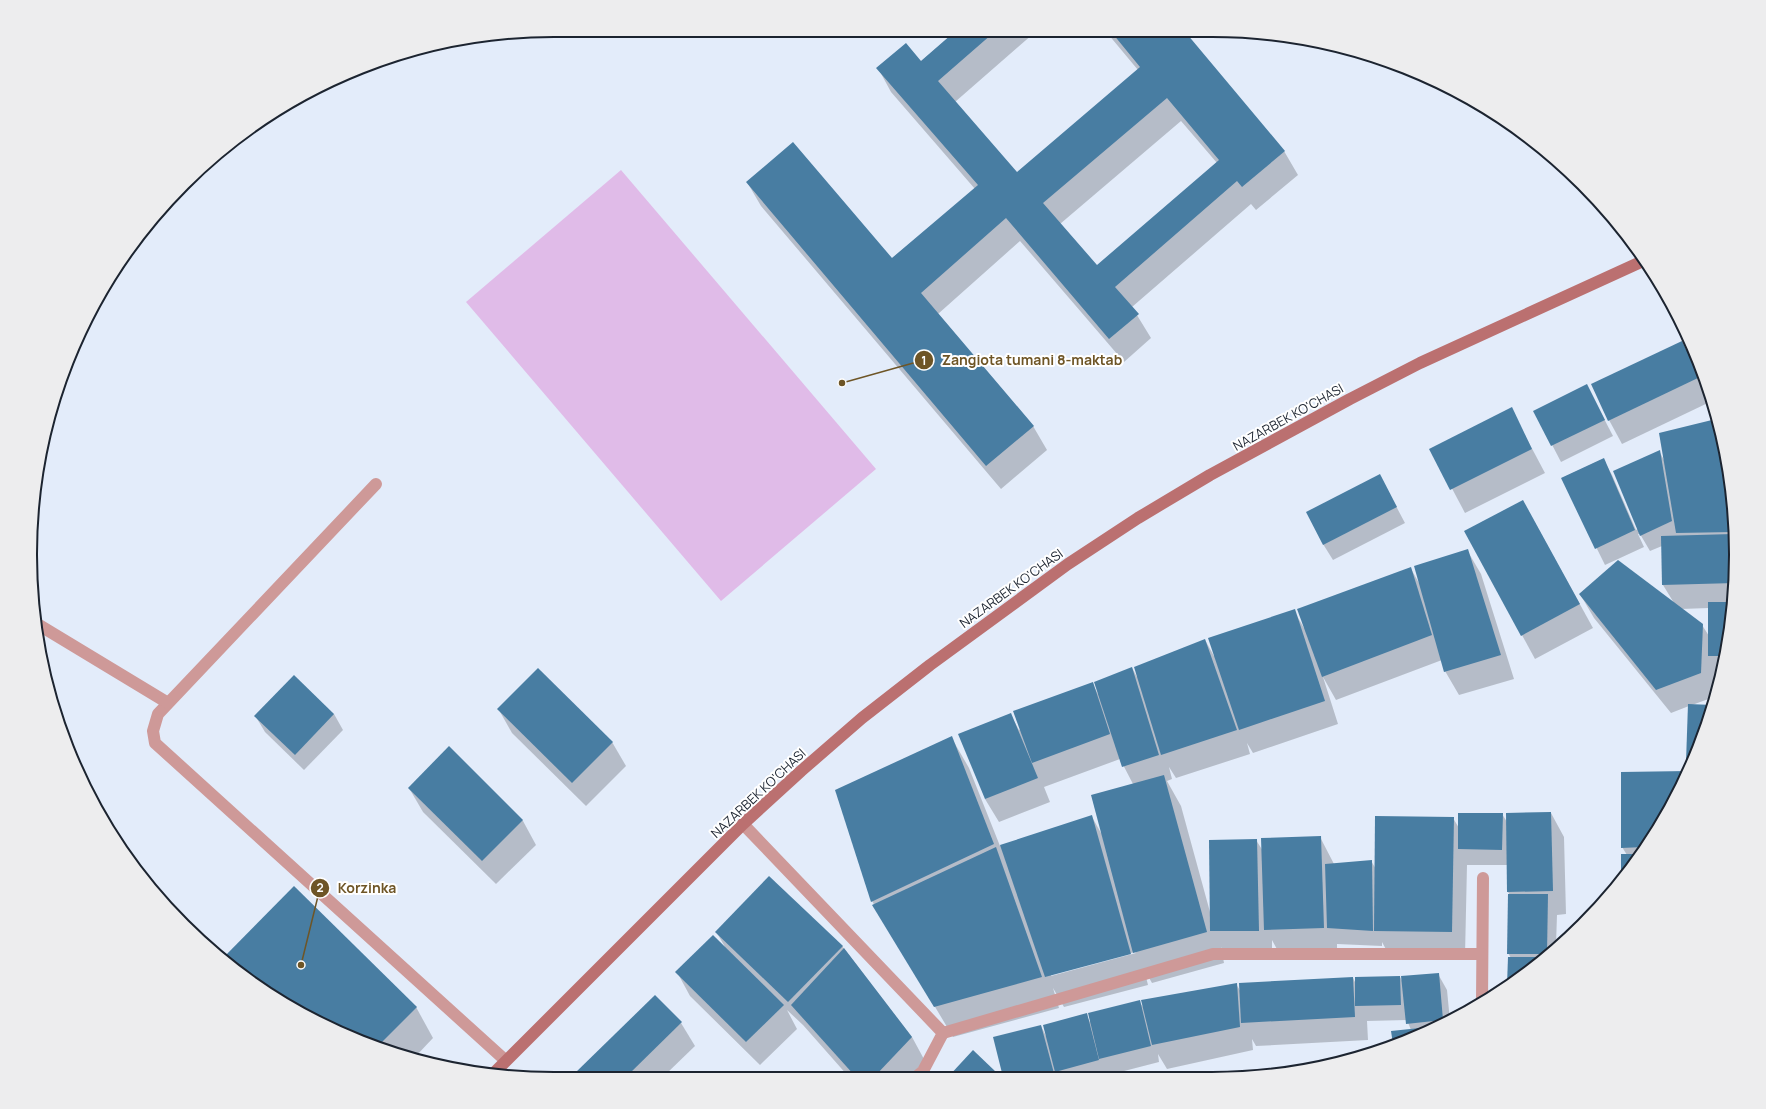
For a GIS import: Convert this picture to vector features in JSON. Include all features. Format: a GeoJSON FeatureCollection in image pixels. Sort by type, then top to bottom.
{"type":"FeatureCollection","features":[{"type":"Feature","properties":{"kind":"main road","name":"NAZARBEK KO'CHASI"},"geometry":{"type":"LineString","coordinates":[[497,1069],[744,824],[868,713],[1000,613],[1068,564],[1138,518],[1210,475],[1357,395],[1420,363],[1639,263]]}},
{"type":"Feature","properties":{"kind":"street"},"geometry":{"type":"LineString","coordinates":[[376,484],[158,714],[153,731],[156,743],[505,1060]]}},
{"type":"Feature","properties":{"kind":"street"},"geometry":{"type":"LineString","coordinates":[[42,627],[168,703]]}},
{"type":"Feature","properties":{"kind":"street"},"geometry":{"type":"LineString","coordinates":[[744,824],[943,1033]]}},
{"type":"Feature","properties":{"kind":"street"},"geometry":{"type":"LineString","coordinates":[[1482,996],[1483,878]]}},
{"type":"Feature","properties":{"kind":"street"},"geometry":{"type":"LineString","coordinates":[[922,1072],[943,1033],[1213,954],[1482,954]]}},
{"type":"Feature","properties":{"kind":"shaded area"},"geometry":{"type":"Polygon","coordinates":[[[621,170],[876,469],[721,601],[466,302],[621,170]]]}},
{"type":"Feature","properties":{"kind":"building"},"geometry":{"type":"Polygon","coordinates":[[[949,37],[989,37],[938,81],[1017,172],[1140,67],[1115,37],[1190,37],[1285,151],[1242,187],[1237,181],[1115,287],[1139,314],[1109,339],[1006,218],[921,293],[1034,426],[986,466],[746,182],[793,142],[892,258],[978,185],[876,68],[906,43],[921,61],[949,37]],[[1167,98],[1043,203],[1097,265],[1219,160],[1167,98]]]}},
{"type":"Feature","properties":{"kind":"building"},"geometry":{"type":"Polygon","coordinates":[[[1682,341],[1698,378],[1608,421],[1591,384],[1682,341]]]}},
{"type":"Feature","properties":{"kind":"building"},"geometry":{"type":"Polygon","coordinates":[[[1587,384],[1605,420],[1551,446],[1533,411],[1587,384]]]}},
{"type":"Feature","properties":{"kind":"building"},"geometry":{"type":"Polygon","coordinates":[[[1512,407],[1532,449],[1450,490],[1429,449],[1512,407]]]}},
{"type":"Feature","properties":{"kind":"building"},"geometry":{"type":"Polygon","coordinates":[[[1711,420],[1725,487],[1728,532],[1676,533],[1659,433],[1711,420]]]}},
{"type":"Feature","properties":{"kind":"building"},"geometry":{"type":"Polygon","coordinates":[[[1660,450],[1672,521],[1640,536],[1613,471],[1660,450]]]}},
{"type":"Feature","properties":{"kind":"building"},"geometry":{"type":"Polygon","coordinates":[[[1604,458],[1635,530],[1595,549],[1561,478],[1604,458]]]}},
{"type":"Feature","properties":{"kind":"building"},"geometry":{"type":"Polygon","coordinates":[[[1380,474],[1397,507],[1323,545],[1306,512],[1380,474]]]}},
{"type":"Feature","properties":{"kind":"building"},"geometry":{"type":"Polygon","coordinates":[[[1523,500],[1580,604],[1521,636],[1464,531],[1523,500]]]}},
{"type":"Feature","properties":{"kind":"building"},"geometry":{"type":"Polygon","coordinates":[[[1728,534],[1728,583],[1662,585],[1661,536],[1728,534]]]}},
{"type":"Feature","properties":{"kind":"building"},"geometry":{"type":"Polygon","coordinates":[[[1468,549],[1501,655],[1444,672],[1414,566],[1468,549]]]}},
{"type":"Feature","properties":{"kind":"building"},"geometry":{"type":"Polygon","coordinates":[[[1618,560],[1703,624],[1701,673],[1656,690],[1579,594],[1618,560]]]}},
{"type":"Feature","properties":{"kind":"building"},"geometry":{"type":"Polygon","coordinates":[[[1411,567],[1432,635],[1322,677],[1297,609],[1411,567]]]}},
{"type":"Feature","properties":{"kind":"building"},"geometry":{"type":"Polygon","coordinates":[[[1708,602],[1727,602],[1719,656],[1708,656],[1708,602]]]}},
{"type":"Feature","properties":{"kind":"building"},"geometry":{"type":"Polygon","coordinates":[[[1295,609],[1325,701],[1239,730],[1208,638],[1295,609]]]}},
{"type":"Feature","properties":{"kind":"building"},"geometry":{"type":"Polygon","coordinates":[[[1205,639],[1237,730],[1161,755],[1134,667],[1205,639]]]}},
{"type":"Feature","properties":{"kind":"building"},"geometry":{"type":"Polygon","coordinates":[[[1132,667],[1159,755],[1122,767],[1094,682],[1132,667]]]}},
{"type":"Feature","properties":{"kind":"building"},"geometry":{"type":"Polygon","coordinates":[[[538,668],[613,742],[572,783],[497,709],[538,668]]]}},
{"type":"Feature","properties":{"kind":"building"},"geometry":{"type":"Polygon","coordinates":[[[294,675],[334,714],[295,755],[254,716],[294,675]]]}},
{"type":"Feature","properties":{"kind":"building"},"geometry":{"type":"Polygon","coordinates":[[[1093,682],[1110,734],[1032,763],[1013,711],[1093,682]]]}},
{"type":"Feature","properties":{"kind":"building"},"geometry":{"type":"Polygon","coordinates":[[[1688,704],[1706,705],[1702,721],[1686,762],[1688,704]]]}},
{"type":"Feature","properties":{"kind":"building"},"geometry":{"type":"Polygon","coordinates":[[[1011,713],[1038,778],[985,799],[958,734],[1011,713]]]}},
{"type":"Feature","properties":{"kind":"building"},"geometry":{"type":"Polygon","coordinates":[[[952,736],[994,844],[871,902],[835,790],[952,736]]]}},
{"type":"Feature","properties":{"kind":"building"},"geometry":{"type":"Polygon","coordinates":[[[449,746],[523,820],[482,861],[408,788],[449,746]]]}},
{"type":"Feature","properties":{"kind":"building"},"geometry":{"type":"Polygon","coordinates":[[[1682,771],[1660,813],[1638,847],[1621,848],[1621,772],[1682,771]]]}},
{"type":"Feature","properties":{"kind":"building"},"geometry":{"type":"Polygon","coordinates":[[[1164,775],[1207,932],[1133,953],[1091,795],[1164,775]]]}},
{"type":"Feature","properties":{"kind":"building"},"geometry":{"type":"Polygon","coordinates":[[[1551,812],[1553,891],[1507,892],[1506,813],[1551,812]]]}},
{"type":"Feature","properties":{"kind":"building"},"geometry":{"type":"Polygon","coordinates":[[[1458,813],[1503,813],[1502,850],[1458,849],[1458,813]]]}},
{"type":"Feature","properties":{"kind":"building"},"geometry":{"type":"Polygon","coordinates":[[[1092,815],[1131,954],[1045,977],[1000,845],[1092,815]]]}},
{"type":"Feature","properties":{"kind":"building"},"geometry":{"type":"Polygon","coordinates":[[[1375,816],[1454,817],[1452,932],[1374,931],[1375,816]]]}},
{"type":"Feature","properties":{"kind":"building"},"geometry":{"type":"Polygon","coordinates":[[[1321,836],[1324,928],[1264,930],[1261,838],[1321,836]]]}},
{"type":"Feature","properties":{"kind":"building"},"geometry":{"type":"Polygon","coordinates":[[[1257,839],[1259,931],[1210,931],[1209,840],[1257,839]]]}},
{"type":"Feature","properties":{"kind":"building"},"geometry":{"type":"Polygon","coordinates":[[[996,847],[1042,977],[934,1007],[872,905],[996,847]]]}},
{"type":"Feature","properties":{"kind":"building"},"geometry":{"type":"Polygon","coordinates":[[[1621,854],[1633,854],[1622,870],[1621,871],[1621,854]]]}},
{"type":"Feature","properties":{"kind":"building"},"geometry":{"type":"Polygon","coordinates":[[[1372,860],[1373,931],[1327,928],[1325,864],[1372,860]]]}},
{"type":"Feature","properties":{"kind":"building"},"geometry":{"type":"Polygon","coordinates":[[[769,876],[843,946],[788,1002],[715,932],[769,876]]]}},
{"type":"Feature","properties":{"kind":"building"},"geometry":{"type":"Polygon","coordinates":[[[294,886],[417,1007],[381,1043],[356,1033],[296,1003],[267,985],[226,955],[294,886]]]}},
{"type":"Feature","properties":{"kind":"building"},"geometry":{"type":"Polygon","coordinates":[[[1508,894],[1548,894],[1547,949],[1541,954],[1507,954],[1508,894]]]}},
{"type":"Feature","properties":{"kind":"building"},"geometry":{"type":"Polygon","coordinates":[[[713,935],[784,1005],[746,1042],[675,972],[713,935]]]}},
{"type":"Feature","properties":{"kind":"building"},"geometry":{"type":"Polygon","coordinates":[[[844,948],[912,1037],[879,1072],[851,1072],[791,1005],[844,948]]]}},
{"type":"Feature","properties":{"kind":"building"},"geometry":{"type":"Polygon","coordinates":[[[1508,957],[1537,957],[1527,965],[1507,979],[1508,957]]]}},
{"type":"Feature","properties":{"kind":"building"},"geometry":{"type":"Polygon","coordinates":[[[1439,973],[1443,1018],[1436,1021],[1406,1024],[1401,976],[1439,973]]]}},
{"type":"Feature","properties":{"kind":"building"},"geometry":{"type":"Polygon","coordinates":[[[1400,976],[1401,1005],[1355,1006],[1355,977],[1400,976]]]}},
{"type":"Feature","properties":{"kind":"building"},"geometry":{"type":"Polygon","coordinates":[[[1353,977],[1355,1017],[1241,1023],[1239,983],[1353,977]]]}},
{"type":"Feature","properties":{"kind":"building"},"geometry":{"type":"Polygon","coordinates":[[[1237,983],[1240,1027],[1152,1045],[1141,1000],[1237,983]]]}},
{"type":"Feature","properties":{"kind":"building"},"geometry":{"type":"Polygon","coordinates":[[[655,995],[682,1022],[631,1072],[576,1072],[655,995]]]}},
{"type":"Feature","properties":{"kind":"building"},"geometry":{"type":"Polygon","coordinates":[[[1140,1000],[1151,1046],[1099,1059],[1088,1013],[1140,1000]]]}},
{"type":"Feature","properties":{"kind":"building"},"geometry":{"type":"Polygon","coordinates":[[[1087,1013],[1099,1060],[1055,1072],[1043,1025],[1087,1013]]]}},
{"type":"Feature","properties":{"kind":"building"},"geometry":{"type":"Polygon","coordinates":[[[1041,1025],[1054,1072],[1002,1072],[993,1037],[1041,1025]]]}},
{"type":"Feature","properties":{"kind":"building"},"geometry":{"type":"Polygon","coordinates":[[[1421,1028],[1392,1040],[1391,1031],[1421,1028]]]}},
{"type":"Feature","properties":{"kind":"building"},"geometry":{"type":"Polygon","coordinates":[[[973,1050],[996,1072],[953,1072],[973,1050]]]}},
{"type":"Feature","properties":{"kind":"place","name":"Zangiota tumani 8-maktab"},"geometry":{"type":"Point","coordinates":[842,383]}},
{"type":"Feature","properties":{"kind":"place","name":"Korzinka"},"geometry":{"type":"Point","coordinates":[301,965]}}]}
